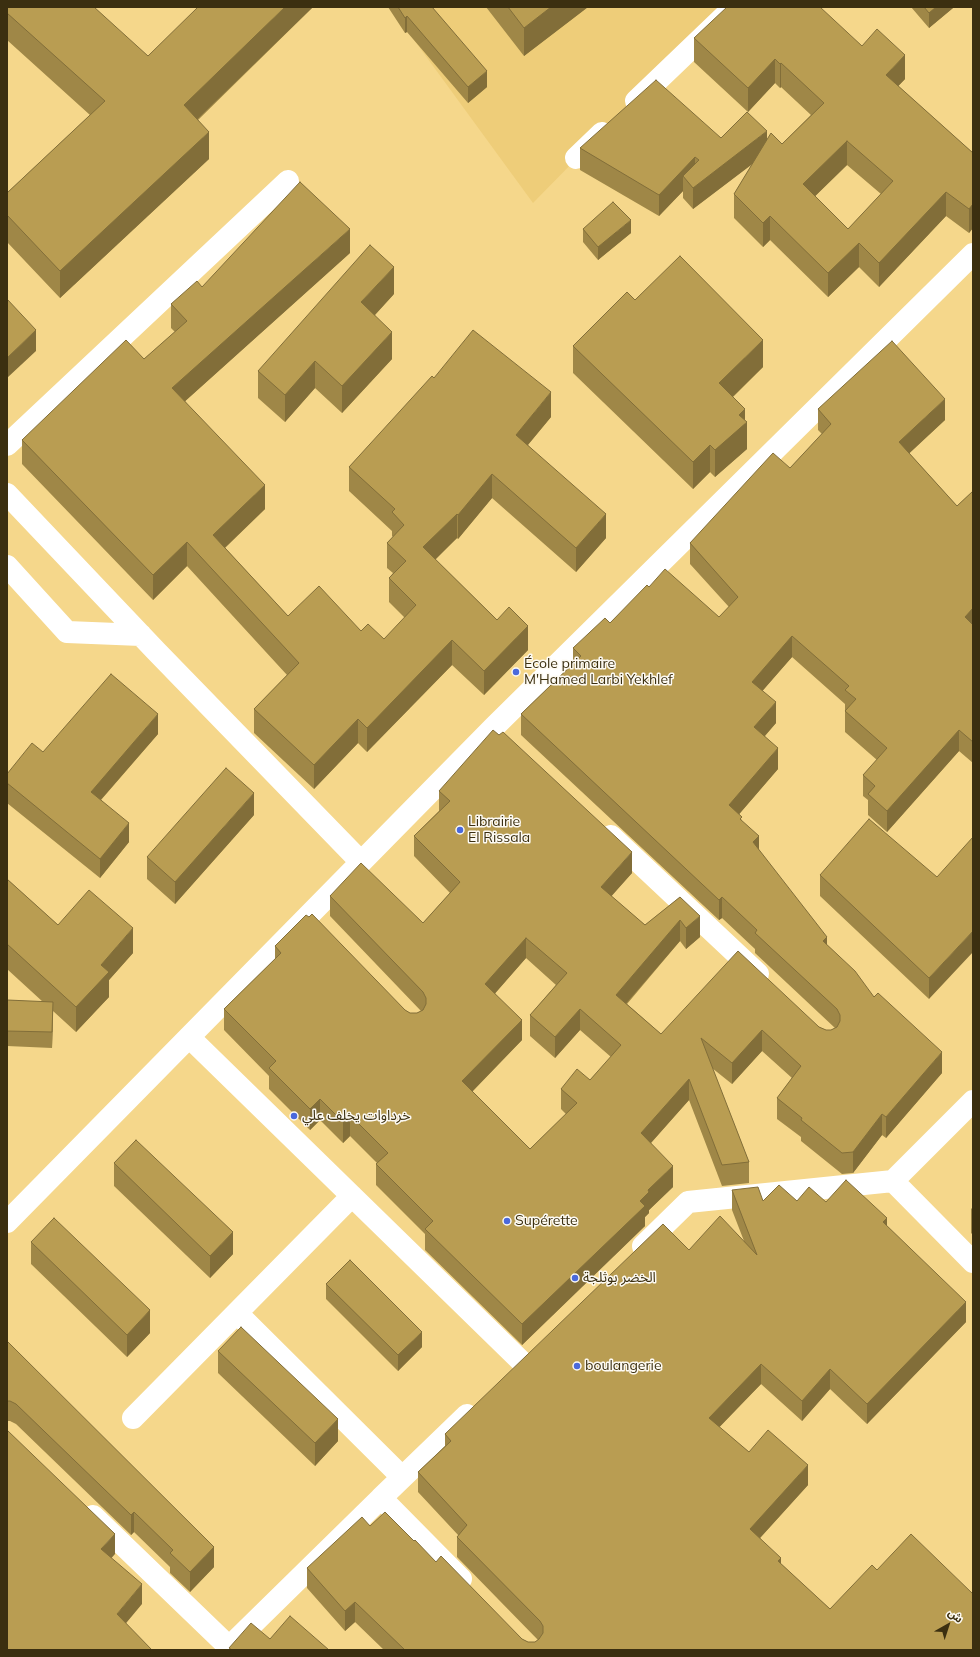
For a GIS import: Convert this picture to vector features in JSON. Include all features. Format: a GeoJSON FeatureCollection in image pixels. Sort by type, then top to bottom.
{"type":"FeatureCollection","features":[{"type":"Feature","properties":{"kind":"street"},"geometry":{"type":"LineString","coordinates":[[576,158],[734,7]]}},
{"type":"Feature","properties":{"kind":"street"},"geometry":{"type":"LineString","coordinates":[[7,445],[288,181]]}},
{"type":"Feature","properties":{"kind":"street"},"geometry":{"type":"LineString","coordinates":[[7,1222],[189,1037],[316,920],[361,862],[500,733],[973,254]]}},
{"type":"Feature","properties":{"kind":"street"},"geometry":{"type":"LineString","coordinates":[[7,494],[361,862]]}},
{"type":"Feature","properties":{"kind":"street"},"geometry":{"type":"LineString","coordinates":[[7,566],[67,632],[141,635]]}},
{"type":"Feature","properties":{"kind":"street"},"geometry":{"type":"LineString","coordinates":[[598,824],[770,985]]}},
{"type":"Feature","properties":{"kind":"street"},"geometry":{"type":"LineString","coordinates":[[189,1037],[352,1196],[516,1368],[539,1346]]}},
{"type":"Feature","properties":{"kind":"street"},"geometry":{"type":"LineString","coordinates":[[631,1257],[688,1202],[893,1180],[973,1102]]}},
{"type":"Feature","properties":{"kind":"street"},"geometry":{"type":"LineString","coordinates":[[893,1180],[973,1262]]}},
{"type":"Feature","properties":{"kind":"street"},"geometry":{"type":"LineString","coordinates":[[133,1418],[352,1196]]}},
{"type":"Feature","properties":{"kind":"street"},"geometry":{"type":"LineString","coordinates":[[237,1313],[402,1477]]}},
{"type":"Feature","properties":{"kind":"street"},"geometry":{"type":"LineString","coordinates":[[81,1504],[227,1648],[482,1401]]}},
{"type":"Feature","properties":{"kind":"street"},"geometry":{"type":"LineString","coordinates":[[381,1498],[476,1594]]}},
{"type":"Feature","properties":{"kind":"shaded area"},"geometry":{"type":"Polygon","coordinates":[[[390,7],[725,7],[533,203],[390,7]]]}},
{"type":"Feature","properties":{"kind":"building"},"geometry":{"type":"Polygon","coordinates":[[[7,7],[94,7],[148,56],[198,7],[285,7],[184,105],[209,132],[60,271],[7,215],[7,193],[105,101],[7,13],[7,7]]]}},
{"type":"Feature","properties":{"kind":"building"},"geometry":{"type":"Polygon","coordinates":[[[398,7],[432,7],[487,71],[468,87],[407,16],[405,18],[398,7]]]}},
{"type":"Feature","properties":{"kind":"building"},"geometry":{"type":"Polygon","coordinates":[[[508,7],[551,7],[524,28],[508,7]]]}},
{"type":"Feature","properties":{"kind":"building"},"geometry":{"type":"Polygon","coordinates":[[[727,7],[820,7],[862,46],[877,29],[905,55],[886,75],[973,153],[973,204],[969,209],[946,192],[879,263],[859,243],[828,273],[770,216],[763,223],[734,194],[771,133],[782,144],[824,103],[775,59],[748,88],[694,38],[727,7]],[[847,141],[803,184],[848,229],[893,181],[847,141]]]}},
{"type":"Feature","properties":{"kind":"building"},"geometry":{"type":"Polygon","coordinates":[[[924,7],[936,7],[929,13],[924,7]]]}},
{"type":"Feature","properties":{"kind":"building"},"geometry":{"type":"Polygon","coordinates":[[[656,80],[721,138],[747,112],[767,131],[693,188],[683,176],[699,160],[695,157],[659,195],[580,148],[656,80]]]}},
{"type":"Feature","properties":{"kind":"building"},"geometry":{"type":"Polygon","coordinates":[[[300,182],[350,229],[172,388],[265,485],[213,535],[288,616],[319,586],[361,631],[368,624],[384,639],[416,605],[389,578],[406,561],[387,543],[404,525],[392,512],[395,509],[349,467],[432,376],[434,378],[473,330],[551,392],[516,435],[606,514],[576,548],[492,474],[458,515],[457,514],[423,547],[497,620],[509,607],[528,626],[484,671],[452,640],[367,728],[358,719],[314,765],[254,709],[299,663],[187,542],[153,575],[22,440],[126,340],[144,359],[187,321],[171,304],[197,281],[202,287],[300,182]]]}},
{"type":"Feature","properties":{"kind":"building"},"geometry":{"type":"Polygon","coordinates":[[[613,202],[631,220],[598,247],[583,229],[613,202]]]}},
{"type":"Feature","properties":{"kind":"building"},"geometry":{"type":"Polygon","coordinates":[[[370,245],[394,267],[361,302],[392,332],[342,386],[315,361],[285,395],[258,371],[370,245]]]}},
{"type":"Feature","properties":{"kind":"building"},"geometry":{"type":"Polygon","coordinates":[[[680,256],[763,340],[719,383],[745,409],[739,415],[747,422],[715,450],[710,445],[693,462],[573,346],[627,292],[635,300],[680,256]]]}},
{"type":"Feature","properties":{"kind":"building"},"geometry":{"type":"Polygon","coordinates":[[[7,299],[36,330],[7,358],[7,299]]]}},
{"type":"Feature","properties":{"kind":"building"},"geometry":{"type":"Polygon","coordinates":[[[892,341],[945,399],[899,442],[957,506],[973,491],[973,608],[965,617],[973,625],[973,742],[959,730],[887,811],[868,794],[875,786],[863,775],[887,748],[845,711],[856,699],[845,690],[849,686],[792,636],[752,682],[776,702],[754,727],[778,748],[729,805],[742,817],[740,819],[759,836],[753,842],[827,937],[823,941],[855,971],[874,997],[878,993],[942,1052],[886,1117],[882,1114],[853,1152],[842,1153],[801,1120],[802,1118],[777,1098],[801,1066],[762,1030],[732,1063],[701,1038],[749,1162],[722,1165],[689,1079],[641,1133],[673,1166],[648,1190],[649,1192],[640,1201],[645,1206],[522,1324],[425,1229],[433,1221],[376,1164],[388,1153],[350,1115],[343,1122],[320,1099],[310,1109],[269,1068],[276,1061],[224,1009],[281,953],[275,946],[306,915],[309,917],[312,914],[405,1010],[410,1013],[417,1013],[423,1010],[426,1004],[426,998],[423,992],[330,896],[361,863],[423,923],[460,882],[414,836],[450,801],[439,791],[493,730],[499,735],[503,732],[632,852],[601,887],[645,925],[680,897],[700,916],[686,928],[680,920],[616,995],[661,1034],[738,951],[819,1027],[826,1030],[831,1030],[837,1027],[840,1021],[840,1015],[837,1009],[755,933],[757,930],[722,897],[719,900],[521,714],[581,656],[573,648],[605,618],[610,623],[647,585],[649,587],[665,569],[719,617],[738,597],[690,543],[773,453],[790,468],[831,424],[818,409],[892,341]],[[526,938],[485,984],[522,1020],[462,1081],[530,1149],[577,1103],[561,1089],[577,1069],[590,1080],[621,1045],[580,1009],[555,1037],[530,1015],[567,973],[526,938]]]}},
{"type":"Feature","properties":{"kind":"building"},"geometry":{"type":"Polygon","coordinates":[[[111,674],[158,714],[91,792],[129,823],[100,859],[7,783],[7,774],[32,743],[43,752],[111,674]]]}},
{"type":"Feature","properties":{"kind":"building"},"geometry":{"type":"Polygon","coordinates":[[[226,768],[254,793],[175,882],[147,857],[226,768]]]}},
{"type":"Feature","properties":{"kind":"building"},"geometry":{"type":"Polygon","coordinates":[[[869,819],[937,877],[973,837],[973,931],[929,978],[820,875],[869,819]]]}},
{"type":"Feature","properties":{"kind":"building"},"geometry":{"type":"Polygon","coordinates":[[[7,879],[58,925],[89,890],[133,928],[101,965],[109,972],[76,1007],[7,944],[7,879]]]}},
{"type":"Feature","properties":{"kind":"building"},"geometry":{"type":"Polygon","coordinates":[[[7,1000],[53,1002],[52,1032],[7,1031],[7,1000]]]}},
{"type":"Feature","properties":{"kind":"building"},"geometry":{"type":"Polygon","coordinates":[[[136,1140],[233,1232],[210,1256],[114,1163],[136,1140]]]}},
{"type":"Feature","properties":{"kind":"building"},"geometry":{"type":"Polygon","coordinates":[[[846,1180],[887,1218],[883,1222],[966,1302],[867,1404],[830,1369],[802,1401],[761,1364],[709,1418],[749,1452],[768,1430],[808,1465],[750,1529],[781,1558],[778,1561],[830,1609],[872,1565],[877,1570],[911,1534],[973,1594],[973,1650],[405,1650],[355,1602],[345,1611],[307,1568],[362,1517],[370,1526],[385,1512],[436,1562],[441,1556],[522,1639],[528,1642],[535,1642],[543,1633],[543,1626],[540,1621],[457,1537],[467,1525],[418,1472],[451,1441],[445,1434],[663,1224],[689,1250],[720,1216],[757,1255],[732,1190],[758,1187],[763,1201],[779,1185],[797,1201],[809,1187],[826,1202],[846,1180]]]}},
{"type":"Feature","properties":{"kind":"building"},"geometry":{"type":"Polygon","coordinates":[[[54,1218],[150,1310],[127,1335],[31,1242],[54,1218]]]}},
{"type":"Feature","properties":{"kind":"building"},"geometry":{"type":"Polygon","coordinates":[[[350,1260],[422,1332],[398,1355],[326,1284],[350,1260]]]}},
{"type":"Feature","properties":{"kind":"building"},"geometry":{"type":"Polygon","coordinates":[[[241,1327],[338,1419],[315,1443],[218,1351],[241,1327]]]}},
{"type":"Feature","properties":{"kind":"building"},"geometry":{"type":"Polygon","coordinates":[[[7,1341],[214,1547],[190,1572],[170,1553],[173,1550],[134,1512],[131,1515],[16,1404],[7,1401],[7,1341]]]}},
{"type":"Feature","properties":{"kind":"building"},"geometry":{"type":"Polygon","coordinates":[[[7,1430],[115,1534],[101,1549],[142,1584],[117,1614],[152,1650],[7,1650],[7,1430]]]}},
{"type":"Feature","properties":{"kind":"building"},"geometry":{"type":"Polygon","coordinates":[[[290,1616],[329,1650],[232,1650],[229,1648],[251,1623],[270,1639],[290,1616]]]}},
{"type":"Feature","properties":{"kind":"place","name":"École primaire M'Hamed Larbi Yekhlef"},"geometry":{"type":"Point","coordinates":[516,672]}},
{"type":"Feature","properties":{"kind":"place","name":"Librairie El Rissala"},"geometry":{"type":"Point","coordinates":[460,830]}},
{"type":"Feature","properties":{"kind":"place","name":"خرداوات يخلف علي"},"geometry":{"type":"Point","coordinates":[294,1116]}},
{"type":"Feature","properties":{"kind":"place","name":"Supérette"},"geometry":{"type":"Point","coordinates":[507,1221]}},
{"type":"Feature","properties":{"kind":"place","name":"الخضر بوثلجة"},"geometry":{"type":"Point","coordinates":[575,1278]}},
{"type":"Feature","properties":{"kind":"place","name":"boulangerie"},"geometry":{"type":"Point","coordinates":[577,1366]}}]}
